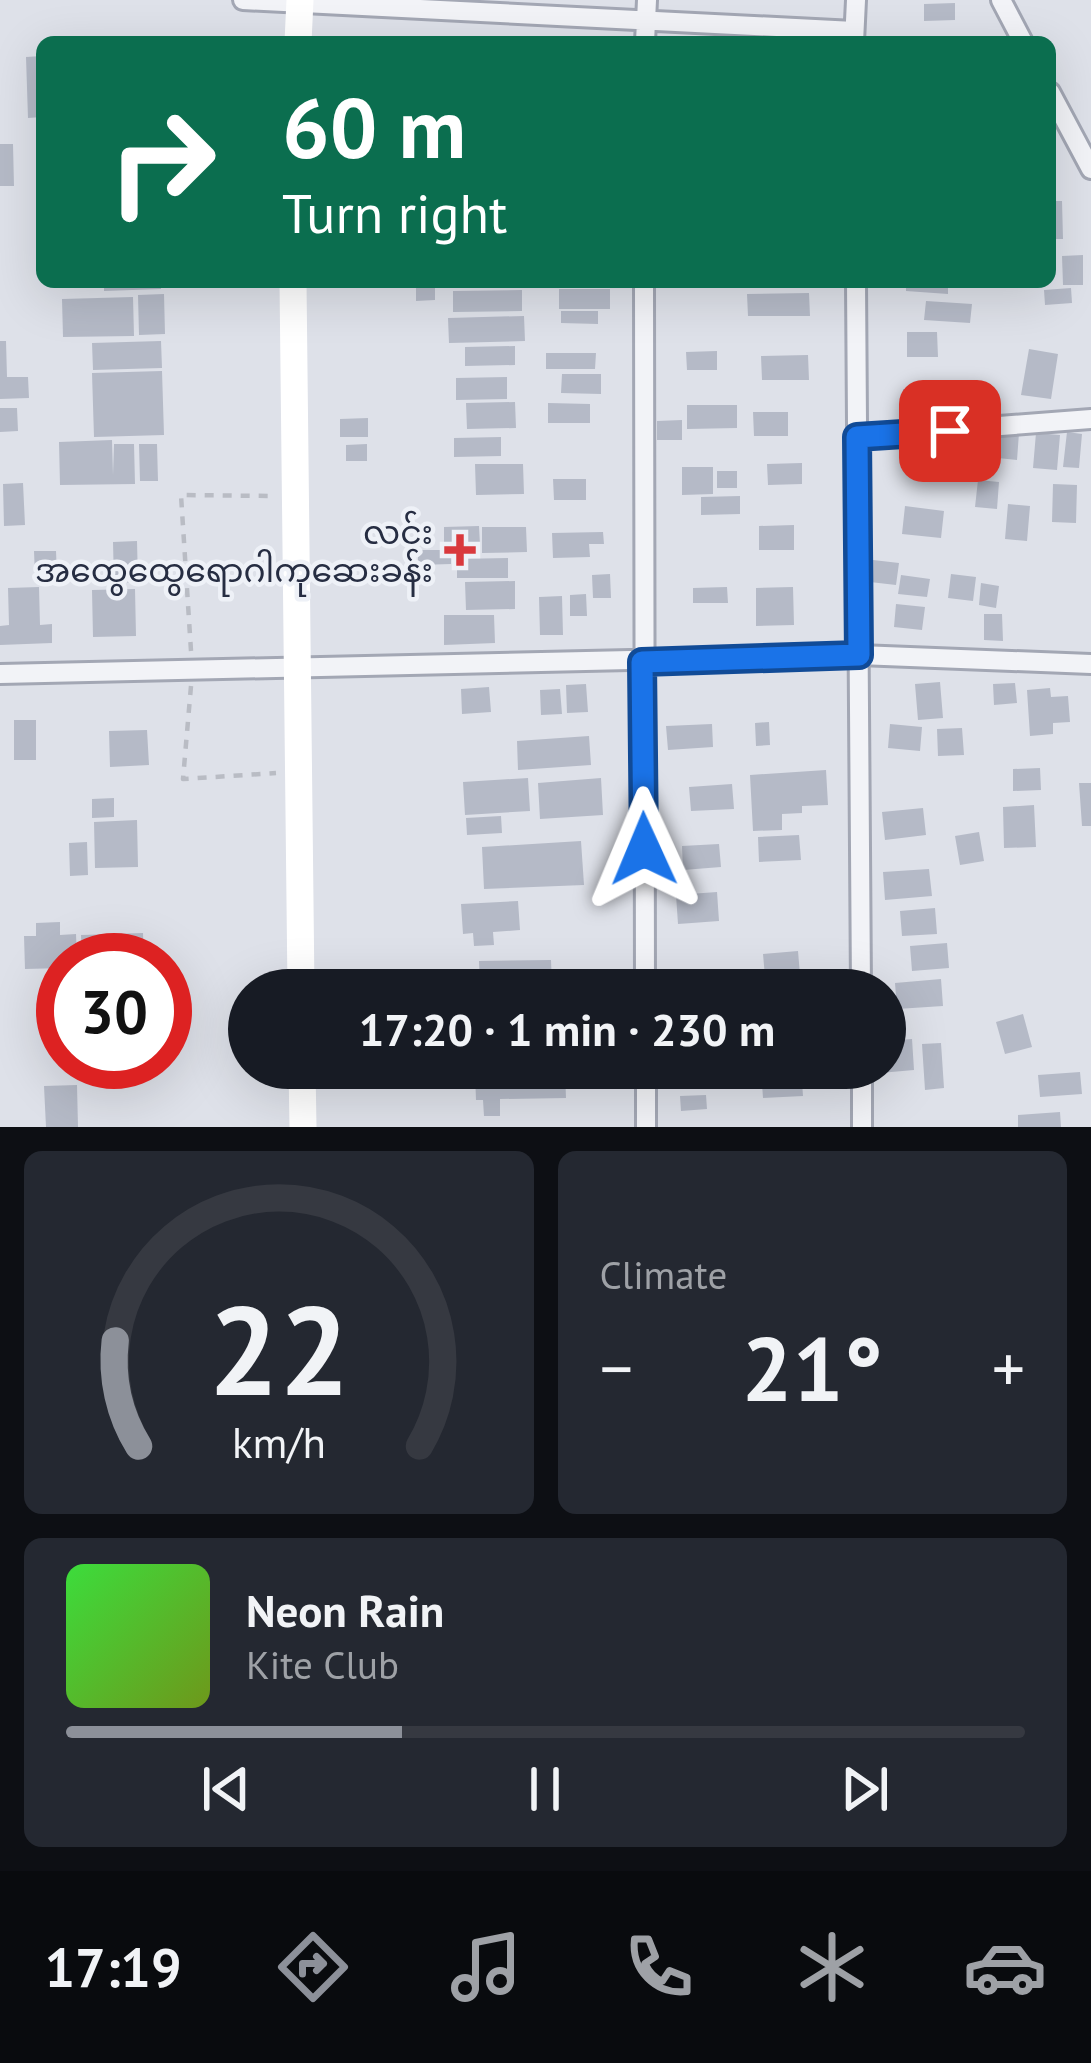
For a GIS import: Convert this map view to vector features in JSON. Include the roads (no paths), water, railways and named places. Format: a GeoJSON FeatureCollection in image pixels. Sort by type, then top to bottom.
{"type":"FeatureCollection","features":[{"type":"Feature","properties":{"kind":"main road"},"geometry":{"type":"LineString","coordinates":[[298,36],[300,1]]}},
{"type":"Feature","properties":{"kind":"main road"},"geometry":{"type":"LineString","coordinates":[[293,288],[301,969]]}},
{"type":"Feature","properties":{"kind":"main road"},"geometry":{"type":"LineString","coordinates":[[302,1089],[303,1127]]}},
{"type":"Feature","properties":{"kind":"street"},"geometry":{"type":"LineString","coordinates":[[243,0],[645,32],[854,36],[856,0]]}},
{"type":"Feature","properties":{"kind":"street"},"geometry":{"type":"LineString","coordinates":[[645,32],[647,0]]}},
{"type":"Feature","properties":{"kind":"street"},"geometry":{"type":"LineString","coordinates":[[1001,0],[1020,36]]}},
{"type":"Feature","properties":{"kind":"street"},"geometry":{"type":"LineString","coordinates":[[1056,103],[1091,170]]}},
{"type":"Feature","properties":{"kind":"street"},"geometry":{"type":"LineString","coordinates":[[644,288],[645,969]]}},
{"type":"Feature","properties":{"kind":"street"},"geometry":{"type":"LineString","coordinates":[[856,288],[861,969]]}},
{"type":"Feature","properties":{"kind":"street"},"geometry":{"type":"LineString","coordinates":[[857,437],[1091,419]]}},
{"type":"Feature","properties":{"kind":"street"},"geometry":{"type":"LineString","coordinates":[[0,674],[859,655],[1091,664]]}},
{"type":"Feature","properties":{"kind":"street"},"geometry":{"type":"LineString","coordinates":[[646,1089],[646,1127]]}},
{"type":"Feature","properties":{"kind":"street"},"geometry":{"type":"LineString","coordinates":[[862,1089],[862,1127]]}},
{"type":"Feature","properties":{"kind":"place","name":"လင်း အထွေထွေရောဂါကုဆေးခန်း"},"geometry":{"type":"Point","coordinates":[460,550]}}]}
